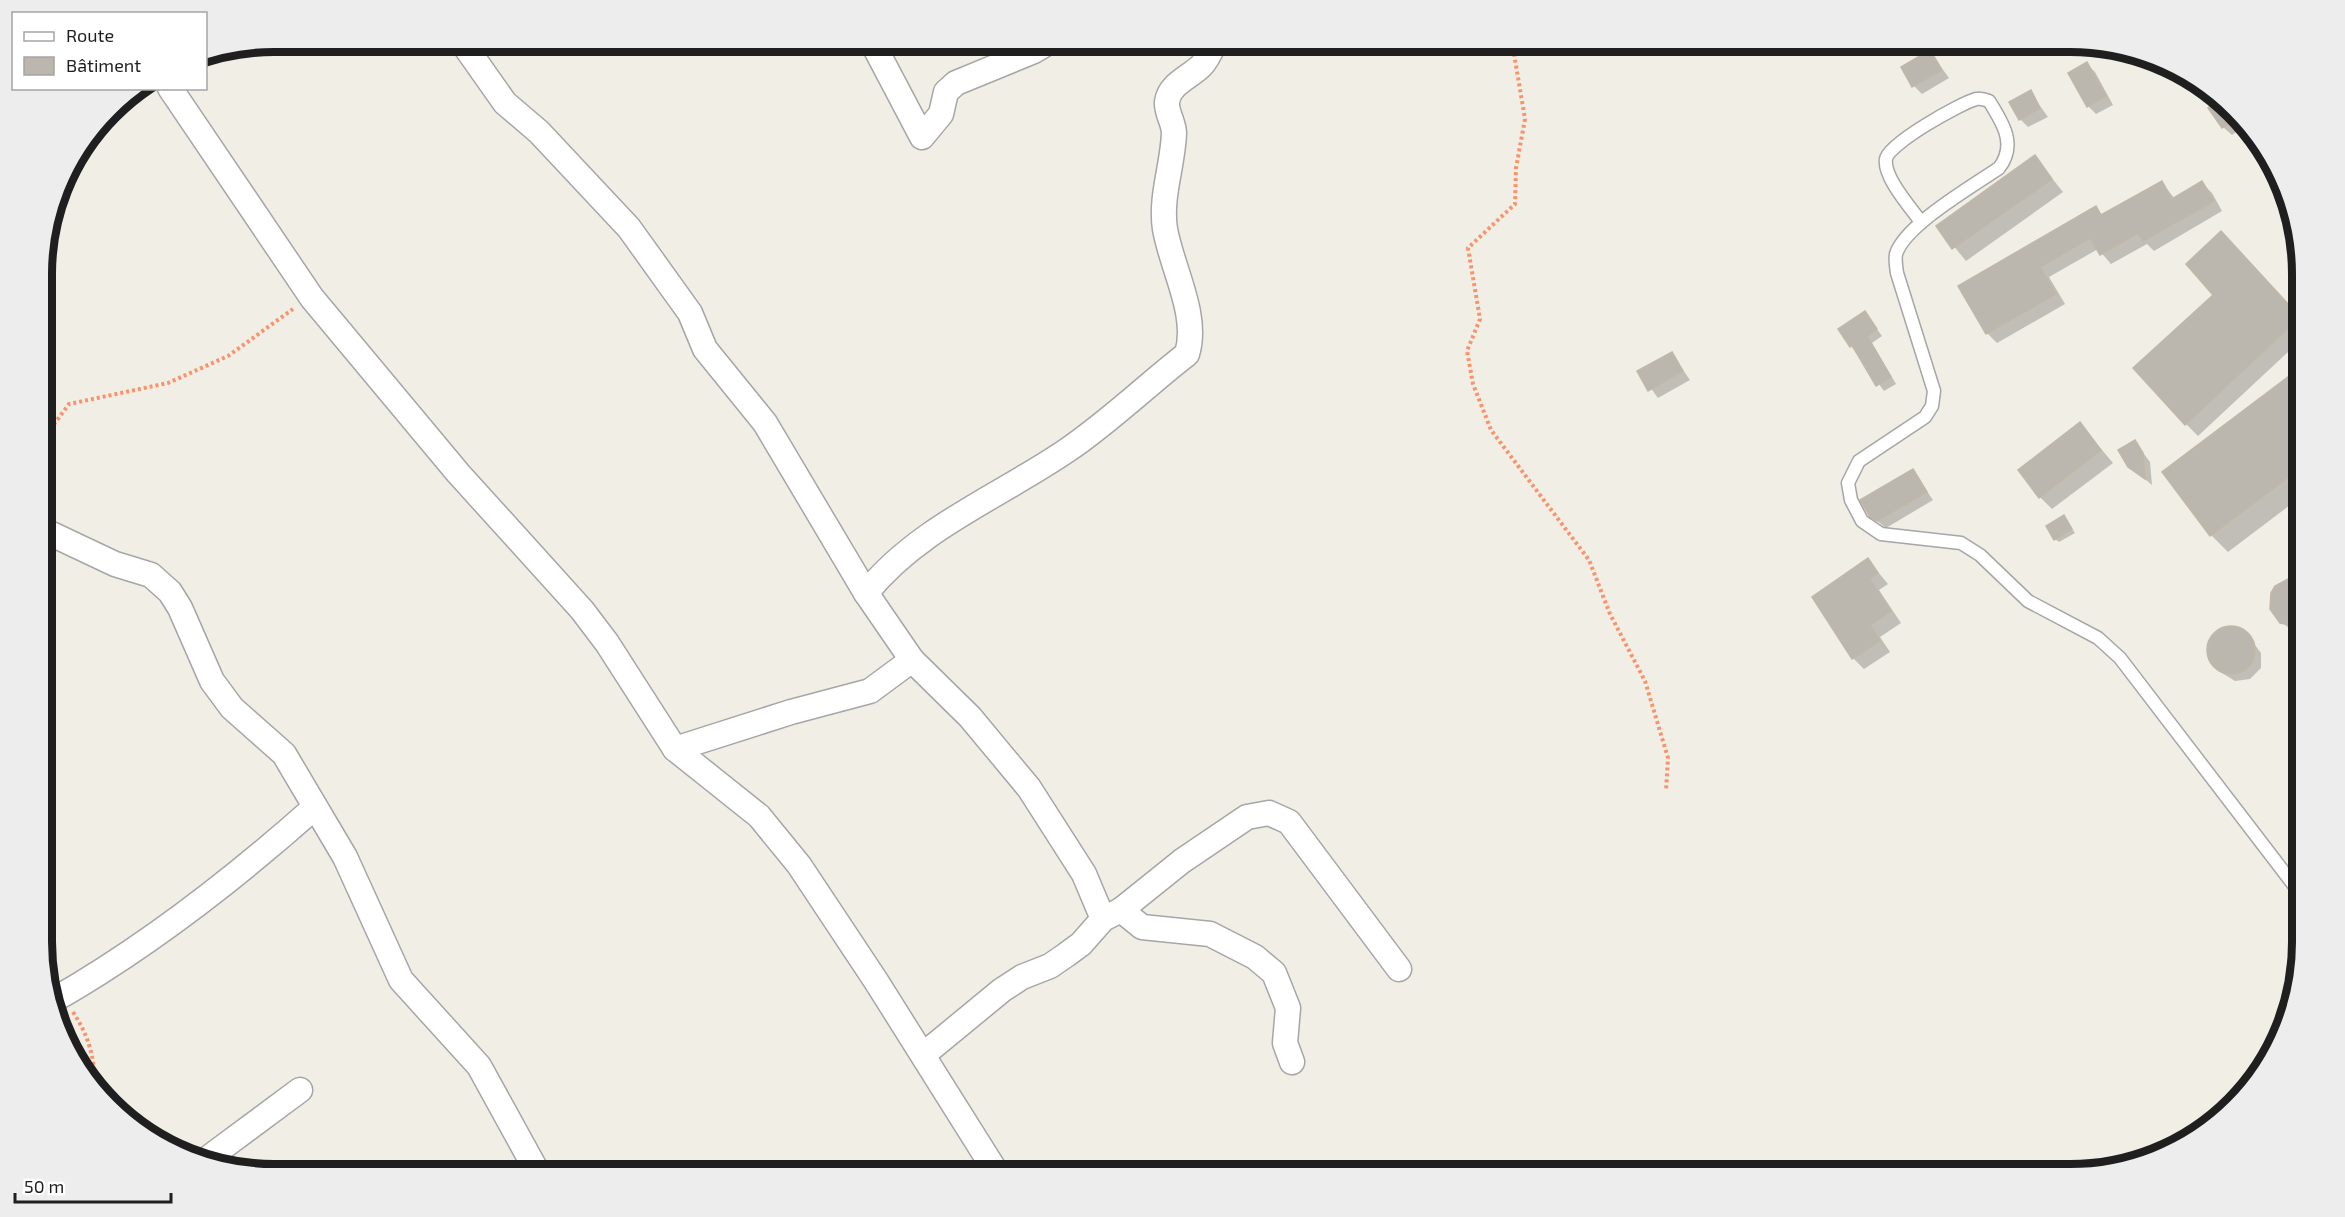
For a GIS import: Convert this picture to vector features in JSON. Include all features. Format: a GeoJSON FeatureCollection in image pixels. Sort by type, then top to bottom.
{"type":"FeatureCollection","features":[{"type":"Feature","properties":{"kind":"street"},"geometry":{"type":"LineString","coordinates":[[469,52],[505,103],[538,132],[629,228],[690,313],[705,349],[765,423],[867,593],[912,660],[970,717],[1029,788],[1083,874],[1112,915],[1142,927],[1210,934],[1256,957],[1274,973],[1283,992],[1288,1008],[1285,1043],[1292,1062]]}},
{"type":"Feature","properties":{"kind":"street"},"geometry":{"type":"LineString","coordinates":[[877,52],[922,136],[941,114],[946,92],[956,82],[1031,52]]}},
{"type":"Feature","properties":{"kind":"street"},"geometry":{"type":"LineString","coordinates":[[867,593],[901,555],[982,501],[1070,449],[1186,354],[1191,340],[1188,318],[1165,229],[1165,205],[1174,132],[1167,101],[1173,89],[1201,66],[1209,52]]}},
{"type":"Feature","properties":{"kind":"street"},"geometry":{"type":"LineString","coordinates":[[171,90],[312,298],[458,473],[582,610],[607,643],[675,749],[759,816],[799,865],[991,1164]]}},
{"type":"Feature","properties":{"kind":"street"},"geometry":{"type":"LineString","coordinates":[[52,534],[116,564],[151,575],[170,592],[212,681],[232,708],[285,754],[345,858],[400,980],[478,1066],[534,1164]]}},
{"type":"Feature","properties":{"kind":"street"},"geometry":{"type":"LineString","coordinates":[[675,749],[791,712],[870,691],[912,660]]}},
{"type":"Feature","properties":{"kind":"street"},"geometry":{"type":"LineString","coordinates":[[59,997],[172,924],[227,884],[315,807]]}},
{"type":"Feature","properties":{"kind":"street"},"geometry":{"type":"LineString","coordinates":[[923,1055],[1002,990],[1022,977],[1050,966],[1066,956],[1112,915],[1182,861],[1247,817],[1269,813],[1289,822],[1399,969]]}},
{"type":"Feature","properties":{"kind":"street"},"geometry":{"type":"LineString","coordinates":[[212,1155],[300,1090]]}},
{"type":"Feature","properties":{"kind":"lane"},"geometry":{"type":"LineString","coordinates":[[1921,222],[1887,172],[1886,160],[1889,151],[1903,138],[1973,100],[1989,101],[2007,135],[2010,147],[2007,159],[1999,168],[1921,222],[1899,247],[1895,256],[1897,273],[1934,391],[1932,406],[1925,417],[1859,461],[1853,470],[1848,483],[1851,500],[1862,521],[1881,534],[1961,543],[1980,555],[2028,601],[2098,638],[2120,658],[2292,883]]}},
{"type":"Feature","properties":{"kind":"path"},"geometry":{"type":"LineString","coordinates":[[1514,52],[1525,119],[1516,168],[1515,204],[1468,248],[1480,319],[1467,351],[1473,384],[1491,430],[1589,560],[1610,614],[1645,681],[1668,758],[1666,791]]}},
{"type":"Feature","properties":{"kind":"path"},"geometry":{"type":"LineString","coordinates":[[52,427],[69,405],[168,383],[228,356],[275,319],[312,298]]}},
{"type":"Feature","properties":{"kind":"path"},"geometry":{"type":"LineString","coordinates":[[61,1002],[81,1024],[93,1054],[94,1071]]}},
{"type":"Feature","properties":{"kind":"building"},"geometry":{"type":"Polygon","coordinates":[[[1927,52],[1931,52],[1942,70],[1912,87],[1901,67],[1927,52]]]}},
{"type":"Feature","properties":{"kind":"building"},"geometry":{"type":"Polygon","coordinates":[[[2087,62],[2106,96],[2087,107],[2068,73],[2087,62]]]}},
{"type":"Feature","properties":{"kind":"building"},"geometry":{"type":"Polygon","coordinates":[[[2031,90],[2040,108],[2019,120],[2009,102],[2031,90]]]}},
{"type":"Feature","properties":{"kind":"building"},"geometry":{"type":"Polygon","coordinates":[[[2213,105],[2231,122],[2222,128],[2208,108],[2213,105]]]}},
{"type":"Feature","properties":{"kind":"building"},"geometry":{"type":"Polygon","coordinates":[[[2035,155],[2052,179],[1952,249],[1936,226],[2035,155]]]}},
{"type":"Feature","properties":{"kind":"building"},"geometry":{"type":"Polygon","coordinates":[[[2162,181],[2172,199],[2202,181],[2214,201],[2143,241],[2138,233],[2100,255],[2090,238],[2040,267],[2056,294],[1986,334],[1958,286],[2096,206],[2101,215],[2162,181]]]}},
{"type":"Feature","properties":{"kind":"building"},"geometry":{"type":"Polygon","coordinates":[[[2221,231],[2292,308],[2292,325],[2185,425],[2133,368],[2213,295],[2186,264],[2221,231]]]}},
{"type":"Feature","properties":{"kind":"building"},"geometry":{"type":"Polygon","coordinates":[[[1865,311],[1877,329],[1867,336],[1891,377],[1876,386],[1852,345],[1850,347],[1838,329],[1865,311]]]}},
{"type":"Feature","properties":{"kind":"building"},"geometry":{"type":"Polygon","coordinates":[[[1672,352],[1683,371],[1648,391],[1637,371],[1672,352]]]}},
{"type":"Feature","properties":{"kind":"building"},"geometry":{"type":"Polygon","coordinates":[[[2292,374],[2292,474],[2210,536],[2162,472],[2292,374]]]}},
{"type":"Feature","properties":{"kind":"building"},"geometry":{"type":"Polygon","coordinates":[[[2080,422],[2101,450],[2039,498],[2018,470],[2080,422]]]}},
{"type":"Feature","properties":{"kind":"building"},"geometry":{"type":"Polygon","coordinates":[[[2135,440],[2143,453],[2145,479],[2128,467],[2118,450],[2135,440]]]}},
{"type":"Feature","properties":{"kind":"building"},"geometry":{"type":"Polygon","coordinates":[[[1913,469],[1927,492],[1877,521],[1870,517],[1860,500],[1913,469]]]}},
{"type":"Feature","properties":{"kind":"building"},"geometry":{"type":"Polygon","coordinates":[[[2064,515],[2072,529],[2054,540],[2046,526],[2064,515]]]}},
{"type":"Feature","properties":{"kind":"building"},"geometry":{"type":"Polygon","coordinates":[[[1868,558],[1878,573],[1869,578],[1891,611],[1870,625],[1880,641],[1852,659],[1812,597],[1868,558]]]}},
{"type":"Feature","properties":{"kind":"building"},"geometry":{"type":"Polygon","coordinates":[[[2292,578],[2292,625],[2280,623],[2270,609],[2271,593],[2275,586],[2292,578]]]}},
{"type":"Feature","properties":{"kind":"building"},"geometry":{"type":"Polygon","coordinates":[[[2231,626],[2248,633],[2255,650],[2248,667],[2231,674],[2214,667],[2207,650],[2214,633],[2231,626]]]}}]}
